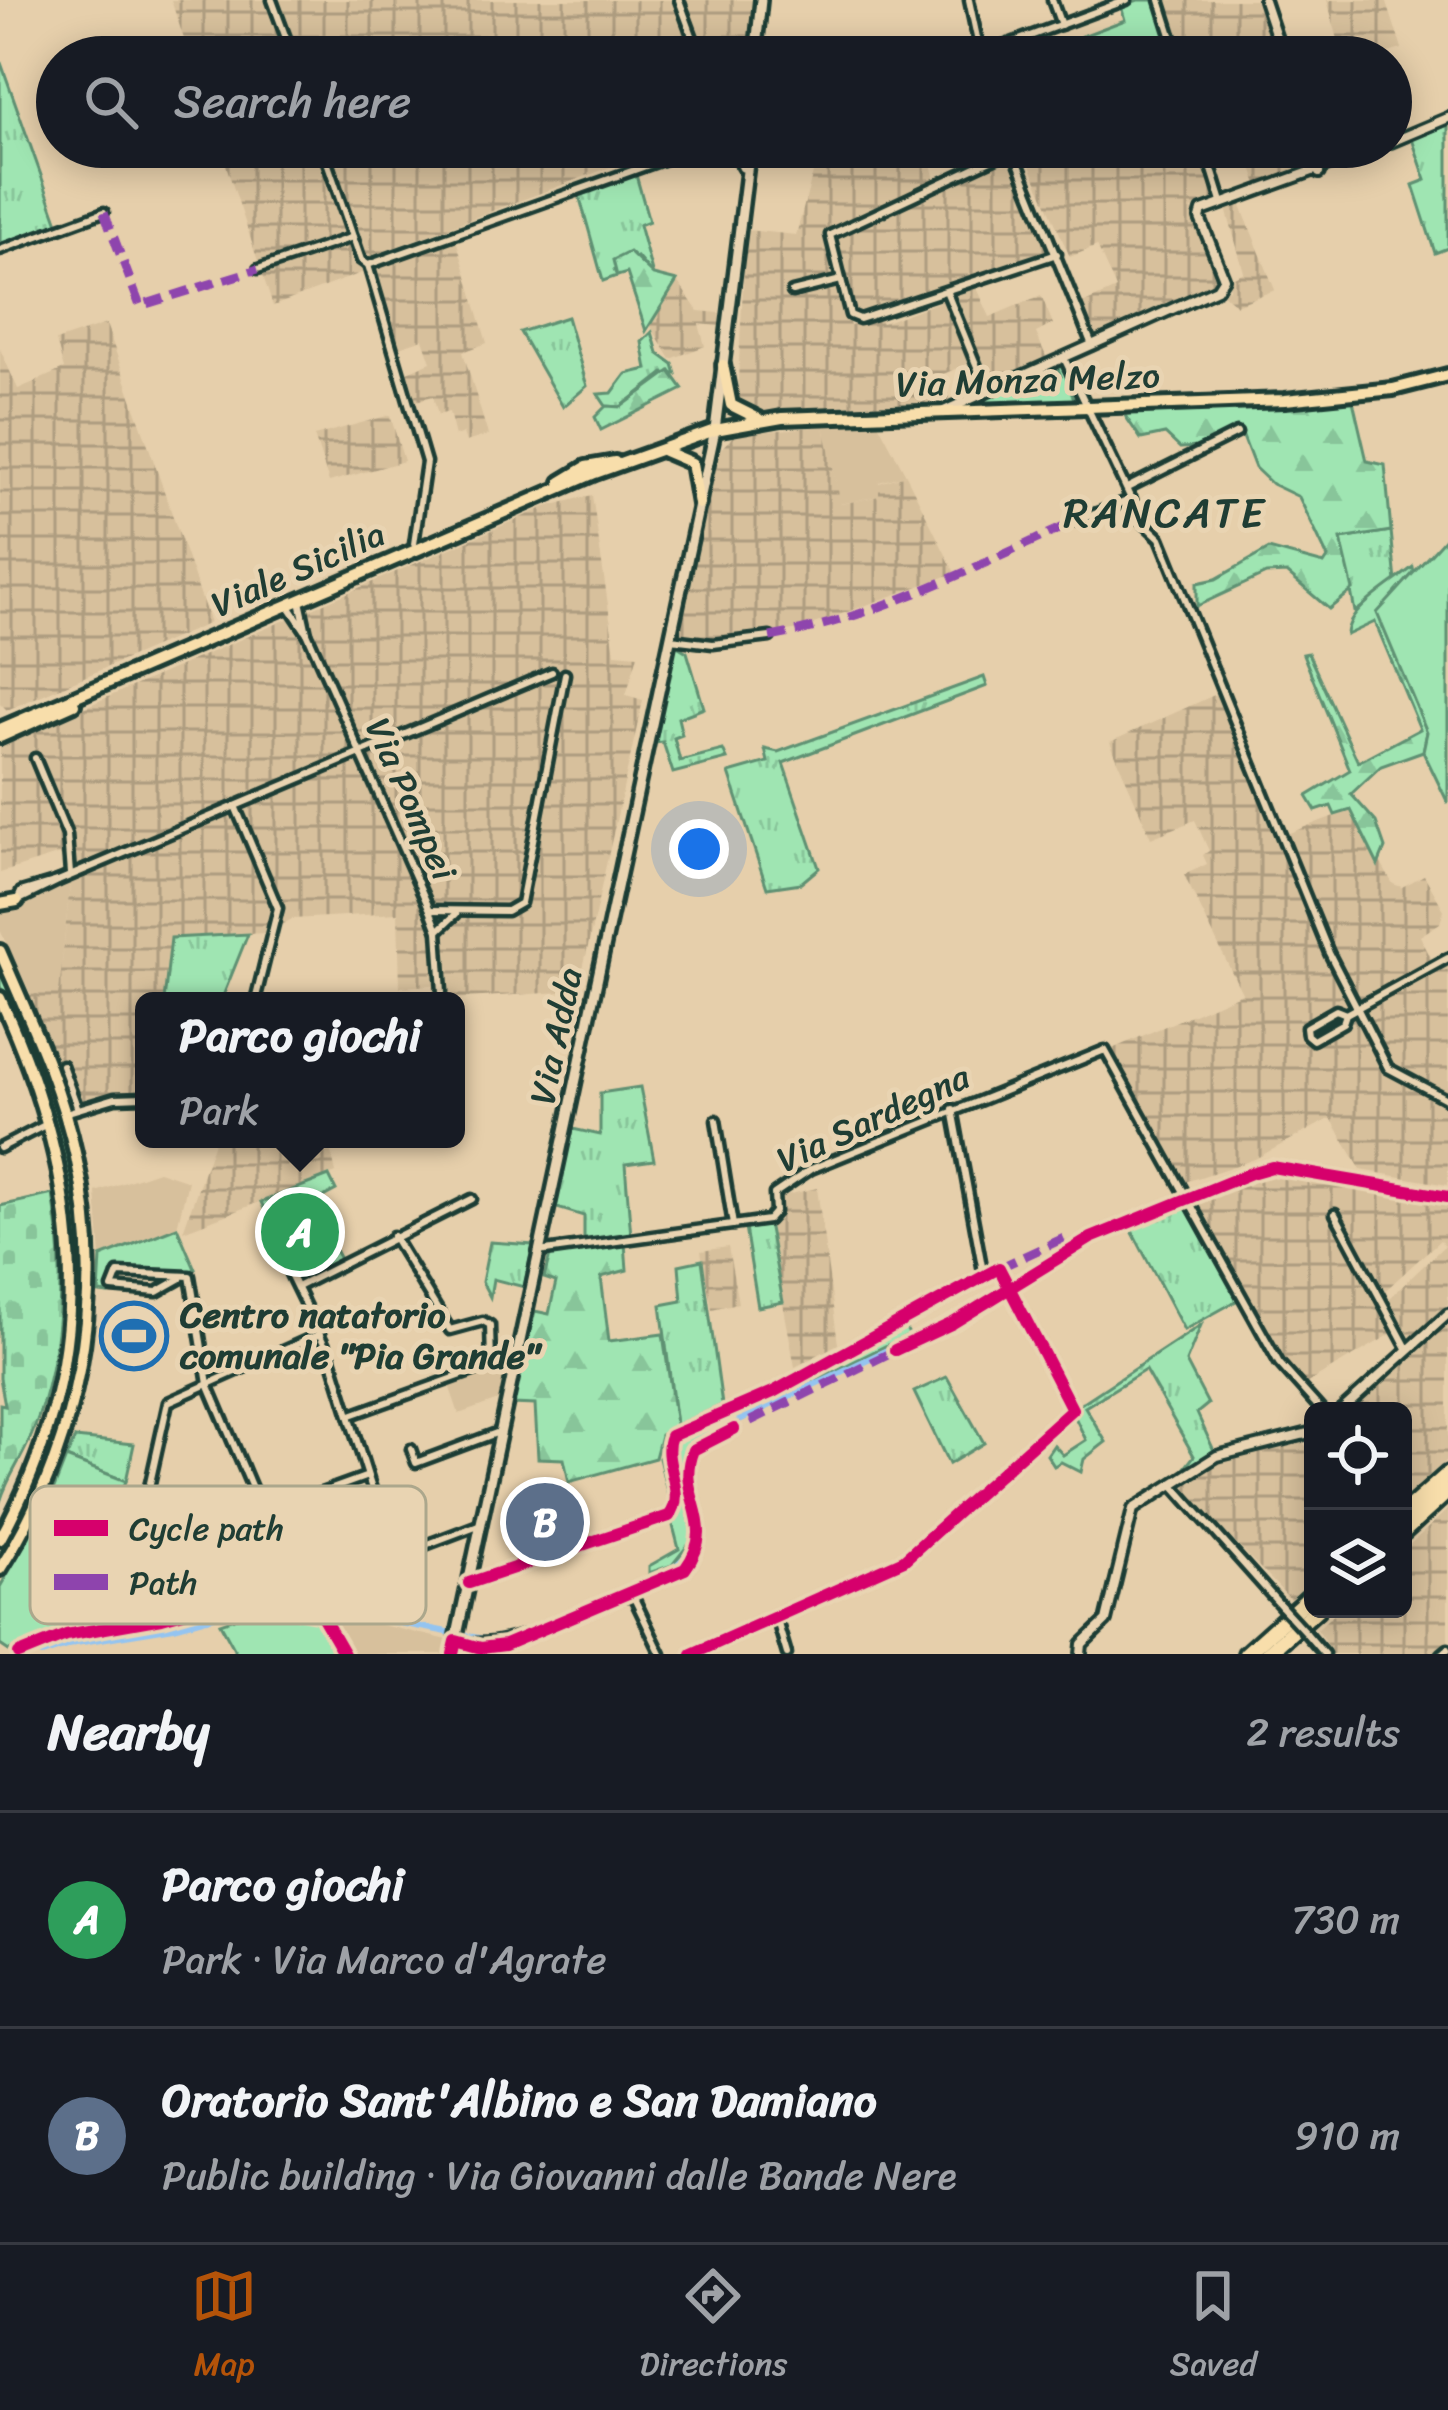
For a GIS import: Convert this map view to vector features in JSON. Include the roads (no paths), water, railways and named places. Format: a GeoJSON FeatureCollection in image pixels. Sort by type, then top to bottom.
{"type":"FeatureCollection","features":[{"type":"Feature","properties":{"kind":"highway"},"geometry":{"type":"LineString","coordinates":[[1408,1510],[1448,1474]]}},
{"type":"Feature","properties":{"kind":"highway"},"geometry":{"type":"LineString","coordinates":[[1412,1524],[1448,1491]]}},
{"type":"Feature","properties":{"kind":"highway"},"geometry":{"type":"LineString","coordinates":[[1246,1654],[1304,1602]]}},
{"type":"Feature","properties":{"kind":"highway"},"geometry":{"type":"LineString","coordinates":[[1268,1654],[1307,1618]]}},
{"type":"Feature","properties":{"kind":"main road"},"geometry":{"type":"LineString","coordinates":[[757,36],[761,0]]}},
{"type":"Feature","properties":{"kind":"main road","name":"Via Adda"},"geometry":{"type":"LineString","coordinates":[[453,1654],[715,430],[743,168]]}},
{"type":"Feature","properties":{"kind":"main road"},"geometry":{"type":"LineString","coordinates":[[723,365],[731,406],[763,420]]}},
{"type":"Feature","properties":{"kind":"main road"},"geometry":{"type":"LineString","coordinates":[[1343,394],[1396,389],[1448,375]]}},
{"type":"Feature","properties":{"kind":"main road"},"geometry":{"type":"LineString","coordinates":[[1343,394],[1448,375]]}},
{"type":"Feature","properties":{"kind":"main road","name":"Via Monza Melzo"},"geometry":{"type":"LineString","coordinates":[[715,430],[763,420],[1343,394]]}},
{"type":"Feature","properties":{"kind":"main road","name":"Viale Sicilia"},"geometry":{"type":"LineString","coordinates":[[0,733],[587,476],[715,430]]}},
{"type":"Feature","properties":{"kind":"main road"},"geometry":{"type":"LineString","coordinates":[[660,451],[692,463],[699,503]]}},
{"type":"Feature","properties":{"kind":"main road","name":"Viale Sicilia"},"geometry":{"type":"LineString","coordinates":[[494,517],[587,476],[646,457]]}},
{"type":"Feature","properties":{"kind":"main road"},"geometry":{"type":"LineString","coordinates":[[0,904],[17,902]]}},
{"type":"Feature","properties":{"kind":"main road"},"geometry":{"type":"LineString","coordinates":[[0,951],[71,1111],[86,1227],[83,1340],[62,1438],[43,1486]]}},
{"type":"Feature","properties":{"kind":"main road"},"geometry":{"type":"LineString","coordinates":[[0,998],[50,1122],[67,1195],[70,1322],[49,1428],[0,1539]]}},
{"type":"Feature","properties":{"kind":"main road"},"geometry":{"type":"LineString","coordinates":[[0,1569],[30,1514]]}},
{"type":"Feature","properties":{"kind":"street"},"geometry":{"type":"LineString","coordinates":[[275,0],[286,36]]}},
{"type":"Feature","properties":{"kind":"street"},"geometry":{"type":"LineString","coordinates":[[679,0],[692,36]]}},
{"type":"Feature","properties":{"kind":"street"},"geometry":{"type":"LineString","coordinates":[[969,0],[979,36]]}},
{"type":"Feature","properties":{"kind":"street"},"geometry":{"type":"LineString","coordinates":[[1052,0],[1060,25]]}},
{"type":"Feature","properties":{"kind":"street"},"geometry":{"type":"LineString","coordinates":[[1029,36],[1127,0]]}},
{"type":"Feature","properties":{"kind":"street"},"geometry":{"type":"LineString","coordinates":[[1160,0],[1171,36]]}},
{"type":"Feature","properties":{"kind":"street"},"geometry":{"type":"LineString","coordinates":[[1264,0],[1275,36]]}},
{"type":"Feature","properties":{"kind":"street"},"geometry":{"type":"LineString","coordinates":[[1412,133],[1448,118]]}},
{"type":"Feature","properties":{"kind":"street"},"geometry":{"type":"LineString","coordinates":[[329,168],[367,265],[426,462],[414,544]]}},
{"type":"Feature","properties":{"kind":"street"},"geometry":{"type":"LineString","coordinates":[[367,265],[628,168]]}},
{"type":"Feature","properties":{"kind":"street"},"geometry":{"type":"LineString","coordinates":[[970,168],[830,235],[854,318],[947,293],[1057,254]]}},
{"type":"Feature","properties":{"kind":"street"},"geometry":{"type":"LineString","coordinates":[[1020,168],[1092,345]]}},
{"type":"Feature","properties":{"kind":"street"},"geometry":{"type":"LineString","coordinates":[[1211,168],[1222,202]]}},
{"type":"Feature","properties":{"kind":"street"},"geometry":{"type":"LineString","coordinates":[[1318,168],[1319,172]]}},
{"type":"Feature","properties":{"kind":"street"},"geometry":{"type":"LineString","coordinates":[[943,413],[1221,286],[1224,278],[1201,220],[1202,211],[1329,168]]}},
{"type":"Feature","properties":{"kind":"street"},"geometry":{"type":"LineString","coordinates":[[0,250],[104,212]]}},
{"type":"Feature","properties":{"kind":"street"},"geometry":{"type":"LineString","coordinates":[[258,269],[353,237]]}},
{"type":"Feature","properties":{"kind":"street"},"geometry":{"type":"LineString","coordinates":[[791,292],[841,280]]}},
{"type":"Feature","properties":{"kind":"street"},"geometry":{"type":"LineString","coordinates":[[947,293],[987,391]]}},
{"type":"Feature","properties":{"kind":"street"},"geometry":{"type":"LineString","coordinates":[[1064,358],[1141,520],[1160,538],[1277,822],[1388,1069],[1448,1100]]}},
{"type":"Feature","properties":{"kind":"street"},"geometry":{"type":"LineString","coordinates":[[1127,488],[1237,433]]}},
{"type":"Feature","properties":{"kind":"street"},"geometry":{"type":"LineString","coordinates":[[1078,521],[1132,499]]}},
{"type":"Feature","properties":{"kind":"street","name":"Via Pompei"},"geometry":{"type":"LineString","coordinates":[[295,603],[438,931],[442,992]]}},
{"type":"Feature","properties":{"kind":"street"},"geometry":{"type":"LineString","coordinates":[[668,639],[713,644],[770,637]]}},
{"type":"Feature","properties":{"kind":"street"},"geometry":{"type":"LineString","coordinates":[[17,902],[70,874],[552,672]]}},
{"type":"Feature","properties":{"kind":"street"},"geometry":{"type":"LineString","coordinates":[[430,910],[456,914],[507,910],[524,899],[565,674]]}},
{"type":"Feature","properties":{"kind":"street"},"geometry":{"type":"LineString","coordinates":[[35,758],[68,835],[70,874]]}},
{"type":"Feature","properties":{"kind":"street"},"geometry":{"type":"LineString","coordinates":[[235,806],[278,908],[257,992]]}},
{"type":"Feature","properties":{"kind":"street"},"geometry":{"type":"LineString","coordinates":[[438,931],[456,914]]}},
{"type":"Feature","properties":{"kind":"street"},"geometry":{"type":"LineString","coordinates":[[1346,1014],[1336,1010],[1306,1027],[1307,1035],[1313,1040],[1343,1023],[1346,1014],[1448,958]]}},
{"type":"Feature","properties":{"kind":"street","name":"Via Sardegna"},"geometry":{"type":"LineString","coordinates":[[538,1252],[768,1220],[775,1212],[774,1193],[811,1169],[1105,1050],[1279,1363],[1314,1402]]}},
{"type":"Feature","properties":{"kind":"street"},"geometry":{"type":"LineString","coordinates":[[62,1064],[71,1111],[135,1097]]}},
{"type":"Feature","properties":{"kind":"street"},"geometry":{"type":"LineString","coordinates":[[953,1109],[985,1278]]}},
{"type":"Feature","properties":{"kind":"street"},"geometry":{"type":"LineString","coordinates":[[716,1120],[733,1225]]}},
{"type":"Feature","properties":{"kind":"street"},"geometry":{"type":"LineString","coordinates":[[0,1148],[50,1122]]}},
{"type":"Feature","properties":{"kind":"street"},"geometry":{"type":"LineString","coordinates":[[297,1287],[472,1199]]}},
{"type":"Feature","properties":{"kind":"street"},"geometry":{"type":"LineString","coordinates":[[1335,1214],[1408,1351]]}},
{"type":"Feature","properties":{"kind":"street"},"geometry":{"type":"LineString","coordinates":[[393,1236],[450,1330],[490,1324],[491,1364]]}},
{"type":"Feature","properties":{"kind":"street"},"geometry":{"type":"LineString","coordinates":[[469,1583],[669,1516],[676,1501],[666,1448],[671,1436],[773,1392],[999,1268],[1072,1409],[904,1560],[692,1654]]}},
{"type":"Feature","properties":{"kind":"street"},"geometry":{"type":"LineString","coordinates":[[180,1279],[118,1273],[112,1288],[157,1292],[190,1276],[208,1384],[248,1486]]}},
{"type":"Feature","properties":{"kind":"street"},"geometry":{"type":"LineString","coordinates":[[290,1274],[352,1415],[364,1451],[359,1459],[368,1486]]}},
{"type":"Feature","properties":{"kind":"street"},"geometry":{"type":"LineString","coordinates":[[1351,1402],[1448,1314]]}},
{"type":"Feature","properties":{"kind":"street"},"geometry":{"type":"LineString","coordinates":[[149,1486],[168,1402],[320,1334]]}},
{"type":"Feature","properties":{"kind":"street"},"geometry":{"type":"LineString","coordinates":[[352,1415],[515,1356]]}},
{"type":"Feature","properties":{"kind":"street"},"geometry":{"type":"LineString","coordinates":[[411,1449],[416,1463],[499,1432]]}},
{"type":"Feature","properties":{"kind":"street"},"geometry":{"type":"LineString","coordinates":[[1081,1654],[1082,1644],[1106,1621],[1131,1512],[1217,1456],[1304,1434]]}},
{"type":"Feature","properties":{"kind":"street"},"geometry":{"type":"LineString","coordinates":[[340,1486],[365,1477]]}},
{"type":"Feature","properties":{"kind":"street"},"geometry":{"type":"LineString","coordinates":[[1172,1482],[1324,1654]]}},
{"type":"Feature","properties":{"kind":"street"},"geometry":{"type":"LineString","coordinates":[[426,1545],[481,1524]]}},
{"type":"Feature","properties":{"kind":"street"},"geometry":{"type":"LineString","coordinates":[[457,1636],[481,1648],[505,1645],[634,1596],[661,1654]]}},
{"type":"Feature","properties":{"kind":"street"},"geometry":{"type":"LineString","coordinates":[[776,1617],[787,1654]]}},
{"type":"Feature","properties":{"kind":"street"},"geometry":{"type":"LineString","coordinates":[[101,1629],[102,1624]]}},
{"type":"Feature","properties":{"kind":"street"},"geometry":{"type":"LineString","coordinates":[[19,1654],[124,1624]]}},
{"type":"Feature","properties":{"kind":"waterway"},"geometry":{"type":"LineString","coordinates":[[508,1637],[682,1561],[693,1536],[682,1462],[697,1440],[942,1324],[1069,1244],[1267,1164],[1448,1193]]}},
{"type":"Feature","properties":{"kind":"waterway"},"geometry":{"type":"LineString","coordinates":[[42,1654],[76,1643],[185,1624]]}},
{"type":"Feature","properties":{"kind":"waterway"},"geometry":{"type":"LineString","coordinates":[[405,1624],[489,1640]]}},
{"type":"Feature","properties":{"kind":"place","name":"Parco giochi"},"geometry":{"type":"Point","coordinates":[300,1232]}},
{"type":"Feature","properties":{"kind":"place","name":"Centro natatorio comunale \"Pia Grande\""},"geometry":{"type":"Point","coordinates":[134,1336]}},
{"type":"Feature","properties":{"kind":"place","name":"Oratorio Sant'Albino e San Damiano"},"geometry":{"type":"Point","coordinates":[545,1522]}},
{"type":"Feature","properties":{"kind":"district","name":"RANCATE"},"geometry":{"type":"Point","coordinates":[1165,513]}}]}
